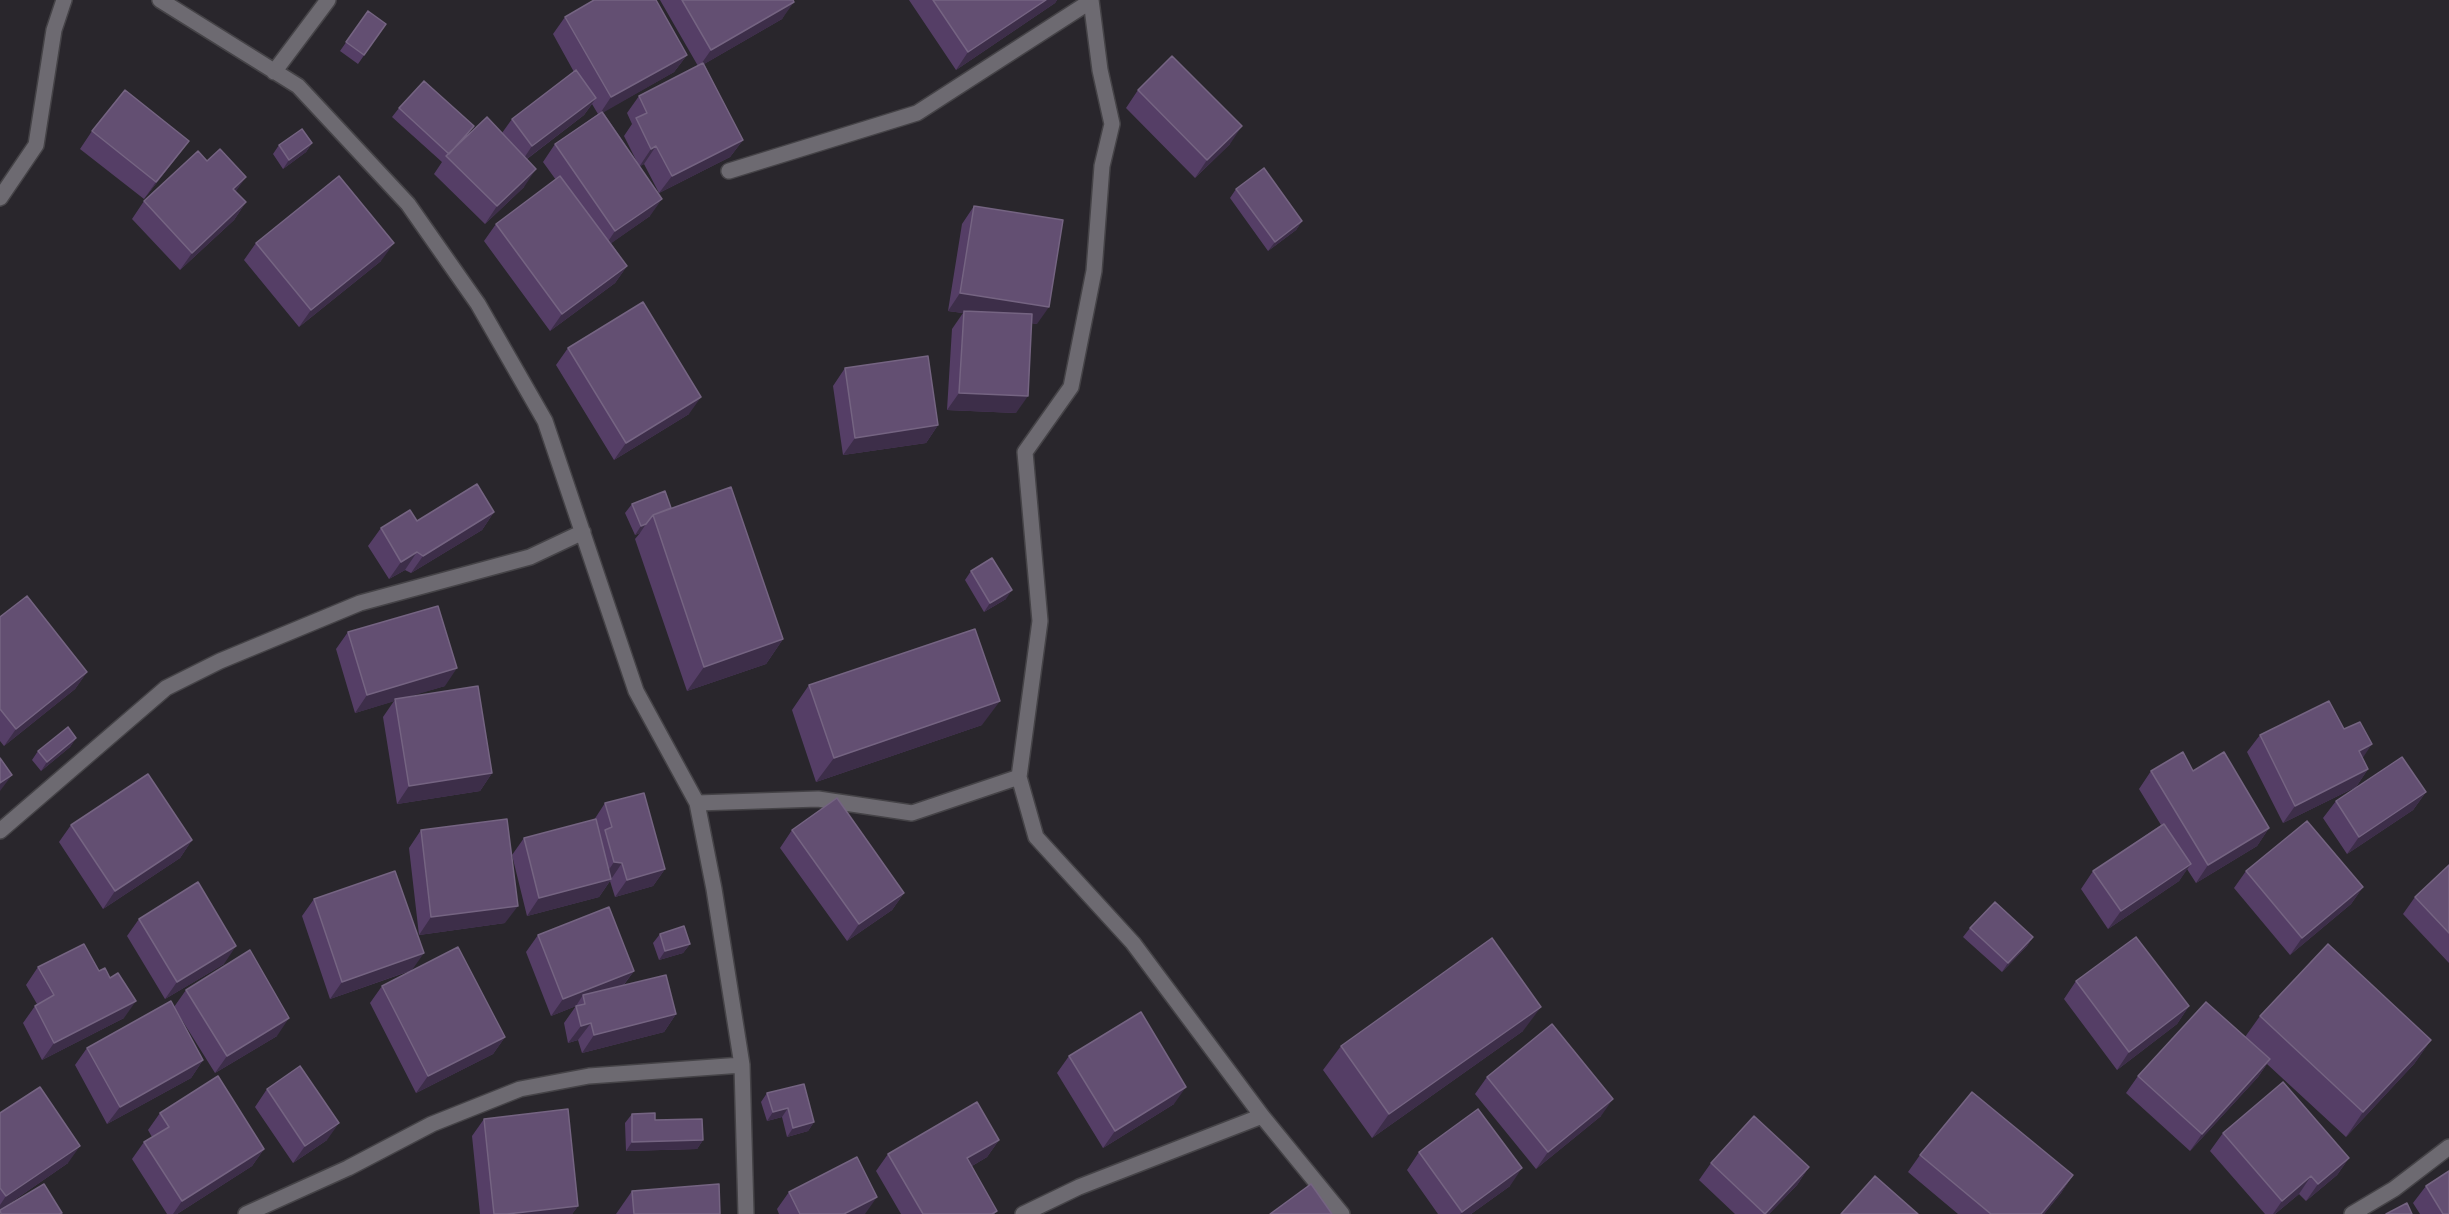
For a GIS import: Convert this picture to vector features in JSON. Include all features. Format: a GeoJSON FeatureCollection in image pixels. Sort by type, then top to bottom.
{"type":"FeatureCollection","features":[{"type":"Feature","properties":{"kind":"street"},"geometry":{"type":"LineString","coordinates":[[0,198],[36,145],[54,30],[64,0]]}},
{"type":"Feature","properties":{"kind":"street"},"geometry":{"type":"LineString","coordinates":[[160,0],[298,86],[408,204],[478,304],[545,421],[636,691],[697,803],[714,889],[742,1065],[746,1214]]}},
{"type":"Feature","properties":{"kind":"street"},"geometry":{"type":"LineString","coordinates":[[274,72],[327,0]]}},
{"type":"Feature","properties":{"kind":"street"},"geometry":{"type":"LineString","coordinates":[[729,171],[917,113],[1091,1],[1100,70],[1112,124],[1102,166],[1094,272],[1071,387],[1025,452],[1040,621],[1019,777],[1036,837],[1133,943],[1262,1116],[1342,1214]]}},
{"type":"Feature","properties":{"kind":"street"},"geometry":{"type":"LineString","coordinates":[[0,831],[166,688],[220,661],[360,603],[530,557],[583,532]]}},
{"type":"Feature","properties":{"kind":"street"},"geometry":{"type":"LineString","coordinates":[[697,803],[818,799],[912,813],[1019,777]]}},
{"type":"Feature","properties":{"kind":"street"},"geometry":{"type":"LineString","coordinates":[[246,1214],[348,1168],[432,1124],[519,1089],[589,1076],[742,1065]]}},
{"type":"Feature","properties":{"kind":"street"},"geometry":{"type":"LineString","coordinates":[[1023,1214],[1079,1187],[1262,1116]]}},
{"type":"Feature","properties":{"kind":"street"},"geometry":{"type":"LineString","coordinates":[[2352,1214],[2394,1189],[2449,1147]]}},
{"type":"Feature","properties":{"kind":"building"},"geometry":{"type":"Polygon","coordinates":[[[594,0],[656,0],[687,55],[611,97],[565,17],[594,0]]]}},
{"type":"Feature","properties":{"kind":"building"},"geometry":{"type":"Polygon","coordinates":[[[682,0],[793,0],[794,2],[711,50],[682,0]]]}},
{"type":"Feature","properties":{"kind":"building"},"geometry":{"type":"Polygon","coordinates":[[[933,0],[1046,0],[968,52],[933,0]]]}},
{"type":"Feature","properties":{"kind":"building"},"geometry":{"type":"Polygon","coordinates":[[[368,11],[386,24],[364,55],[346,42],[368,11]]]}},
{"type":"Feature","properties":{"kind":"building"},"geometry":{"type":"Polygon","coordinates":[[[1172,56],[1242,126],[1207,160],[1138,90],[1172,56]]]}},
{"type":"Feature","properties":{"kind":"building"},"geometry":{"type":"Polygon","coordinates":[[[703,63],[743,140],[672,176],[656,146],[651,149],[636,118],[647,113],[639,96],[703,63]]]}},
{"type":"Feature","properties":{"kind":"building"},"geometry":{"type":"Polygon","coordinates":[[[576,70],[596,98],[532,146],[512,119],[576,70]]]}},
{"type":"Feature","properties":{"kind":"building"},"geometry":{"type":"Polygon","coordinates":[[[424,81],[474,126],[449,154],[399,108],[424,81]]]}},
{"type":"Feature","properties":{"kind":"building"},"geometry":{"type":"Polygon","coordinates":[[[125,90],[189,141],[156,182],[92,131],[125,90]]]}},
{"type":"Feature","properties":{"kind":"building"},"geometry":{"type":"Polygon","coordinates":[[[602,112],[662,199],[615,231],[555,144],[602,112]]]}},
{"type":"Feature","properties":{"kind":"building"},"geometry":{"type":"Polygon","coordinates":[[[487,117],[536,169],[497,206],[446,156],[487,117]]]}},
{"type":"Feature","properties":{"kind":"building"},"geometry":{"type":"Polygon","coordinates":[[[302,129],[312,143],[289,160],[279,145],[302,129]]]}},
{"type":"Feature","properties":{"kind":"building"},"geometry":{"type":"Polygon","coordinates":[[[220,149],[246,177],[233,189],[246,202],[192,253],[144,201],[198,151],[207,161],[220,149]]]}},
{"type":"Feature","properties":{"kind":"building"},"geometry":{"type":"Polygon","coordinates":[[[1264,168],[1302,221],[1275,242],[1236,189],[1264,168]]]}},
{"type":"Feature","properties":{"kind":"building"},"geometry":{"type":"Polygon","coordinates":[[[339,176],[394,243],[311,310],[256,243],[339,176]]]}},
{"type":"Feature","properties":{"kind":"building"},"geometry":{"type":"Polygon","coordinates":[[[560,176],[627,266],[562,314],[496,224],[560,176]]]}},
{"type":"Feature","properties":{"kind":"building"},"geometry":{"type":"Polygon","coordinates":[[[974,206],[1063,220],[1049,307],[960,293],[974,206]]]}},
{"type":"Feature","properties":{"kind":"building"},"geometry":{"type":"Polygon","coordinates":[[[643,302],[701,397],[626,443],[568,348],[643,302]]]}},
{"type":"Feature","properties":{"kind":"building"},"geometry":{"type":"Polygon","coordinates":[[[964,311],[1032,314],[1028,396],[959,393],[964,311]]]}},
{"type":"Feature","properties":{"kind":"building"},"geometry":{"type":"Polygon","coordinates":[[[928,356],[938,425],[855,438],[845,368],[928,356]]]}},
{"type":"Feature","properties":{"kind":"building"},"geometry":{"type":"Polygon","coordinates":[[[477,484],[494,512],[423,556],[417,552],[401,562],[381,528],[410,510],[417,521],[477,484]]]}},
{"type":"Feature","properties":{"kind":"building"},"geometry":{"type":"Polygon","coordinates":[[[731,487],[783,639],[704,667],[653,515],[731,487]]]}},
{"type":"Feature","properties":{"kind":"building"},"geometry":{"type":"Polygon","coordinates":[[[665,491],[671,508],[653,515],[646,524],[641,526],[632,504],[665,491]]]}},
{"type":"Feature","properties":{"kind":"building"},"geometry":{"type":"Polygon","coordinates":[[[992,558],[1012,590],[990,603],[971,571],[992,558]]]}},
{"type":"Feature","properties":{"kind":"building"},"geometry":{"type":"Polygon","coordinates":[[[27,596],[87,672],[16,729],[0,709],[0,617],[27,596]]]}},
{"type":"Feature","properties":{"kind":"building"},"geometry":{"type":"Polygon","coordinates":[[[438,606],[457,668],[367,695],[348,632],[438,606]]]}},
{"type":"Feature","properties":{"kind":"building"},"geometry":{"type":"Polygon","coordinates":[[[975,629],[1000,701],[834,758],[809,685],[975,629]]]}},
{"type":"Feature","properties":{"kind":"building"},"geometry":{"type":"Polygon","coordinates":[[[478,686],[492,773],[409,786],[395,699],[478,686]]]}},
{"type":"Feature","properties":{"kind":"building"},"geometry":{"type":"Polygon","coordinates":[[[2329,701],[2344,729],[2360,722],[2372,744],[2359,751],[2368,769],[2295,806],[2260,735],[2329,701]]]}},
{"type":"Feature","properties":{"kind":"building"},"geometry":{"type":"Polygon","coordinates":[[[68,727],[76,738],[47,762],[38,751],[68,727]]]}},
{"type":"Feature","properties":{"kind":"building"},"geometry":{"type":"Polygon","coordinates":[[[2183,752],[2193,771],[2224,752],[2269,828],[2208,865],[2151,771],[2183,752]]]}},
{"type":"Feature","properties":{"kind":"building"},"geometry":{"type":"Polygon","coordinates":[[[2402,757],[2426,792],[2359,837],[2336,801],[2402,757]]]}},
{"type":"Feature","properties":{"kind":"building"},"geometry":{"type":"Polygon","coordinates":[[[0,758],[12,775],[0,783],[0,758]]]}},
{"type":"Feature","properties":{"kind":"building"},"geometry":{"type":"Polygon","coordinates":[[[148,774],[192,840],[115,891],[71,825],[148,774]]]}},
{"type":"Feature","properties":{"kind":"building"},"geometry":{"type":"Polygon","coordinates":[[[644,793],[665,869],[627,880],[622,863],[614,862],[605,830],[612,827],[605,803],[644,793]]]}},
{"type":"Feature","properties":{"kind":"building"},"geometry":{"type":"Polygon","coordinates":[[[837,798],[904,893],[859,924],[792,830],[837,798]]]}},
{"type":"Feature","properties":{"kind":"building"},"geometry":{"type":"Polygon","coordinates":[[[507,819],[518,906],[431,917],[421,830],[507,819]]]}},
{"type":"Feature","properties":{"kind":"building"},"geometry":{"type":"Polygon","coordinates":[[[596,819],[611,879],[539,898],[524,838],[596,819]]]}},
{"type":"Feature","properties":{"kind":"building"},"geometry":{"type":"Polygon","coordinates":[[[2307,821],[2363,887],[2302,938],[2246,871],[2307,821]]]}},
{"type":"Feature","properties":{"kind":"building"},"geometry":{"type":"Polygon","coordinates":[[[2164,824],[2191,864],[2121,911],[2093,871],[2164,824]]]}},
{"type":"Feature","properties":{"kind":"building"},"geometry":{"type":"Polygon","coordinates":[[[2449,865],[2449,933],[2415,897],[2449,865]]]}},
{"type":"Feature","properties":{"kind":"building"},"geometry":{"type":"Polygon","coordinates":[[[395,871],[424,953],[342,982],[314,899],[395,871]]]}},
{"type":"Feature","properties":{"kind":"building"},"geometry":{"type":"Polygon","coordinates":[[[198,882],[236,946],[177,982],[139,919],[198,882]]]}},
{"type":"Feature","properties":{"kind":"building"},"geometry":{"type":"Polygon","coordinates":[[[1995,902],[2033,937],[2008,963],[1970,928],[1995,902]]]}},
{"type":"Feature","properties":{"kind":"building"},"geometry":{"type":"Polygon","coordinates":[[[609,907],[634,971],[563,999],[538,935],[609,907]]]}},
{"type":"Feature","properties":{"kind":"building"},"geometry":{"type":"Polygon","coordinates":[[[684,926],[690,944],[665,951],[660,934],[684,926]]]}},
{"type":"Feature","properties":{"kind":"building"},"geometry":{"type":"Polygon","coordinates":[[[2136,937],[2189,1006],[2129,1052],[2076,981],[2136,937]]]}},
{"type":"Feature","properties":{"kind":"building"},"geometry":{"type":"Polygon","coordinates":[[[1492,938],[1541,1007],[1389,1114],[1341,1046],[1492,938]]]}},
{"type":"Feature","properties":{"kind":"building"},"geometry":{"type":"Polygon","coordinates":[[[84,944],[99,971],[105,968],[110,978],[118,973],[136,1001],[54,1043],[35,1006],[54,995],[38,967],[84,944]]]}},
{"type":"Feature","properties":{"kind":"building"},"geometry":{"type":"Polygon","coordinates":[[[2328,944],[2431,1040],[2363,1112],[2260,1016],[2328,944]]]}},
{"type":"Feature","properties":{"kind":"building"},"geometry":{"type":"Polygon","coordinates":[[[458,947],[505,1037],[428,1076],[382,986],[458,947]]]}},
{"type":"Feature","properties":{"kind":"building"},"geometry":{"type":"Polygon","coordinates":[[[250,950],[289,1018],[227,1056],[186,990],[250,950]]]}},
{"type":"Feature","properties":{"kind":"building"},"geometry":{"type":"Polygon","coordinates":[[[666,975],[676,1014],[594,1035],[591,1023],[581,1026],[576,1006],[585,1004],[583,995],[666,975]]]}},
{"type":"Feature","properties":{"kind":"building"},"geometry":{"type":"Polygon","coordinates":[[[171,1001],[203,1060],[120,1107],[87,1048],[171,1001]]]}},
{"type":"Feature","properties":{"kind":"building"},"geometry":{"type":"Polygon","coordinates":[[[2206,1002],[2270,1059],[2202,1134],[2138,1076],[2206,1002]]]}},
{"type":"Feature","properties":{"kind":"building"},"geometry":{"type":"Polygon","coordinates":[[[1141,1012],[1186,1087],[1115,1131],[1069,1056],[1141,1012]]]}},
{"type":"Feature","properties":{"kind":"building"},"geometry":{"type":"Polygon","coordinates":[[[1552,1024],[1613,1099],[1548,1152],[1487,1077],[1552,1024]]]}},
{"type":"Feature","properties":{"kind":"building"},"geometry":{"type":"Polygon","coordinates":[[[300,1066],[339,1123],[305,1146],[267,1089],[300,1066]]]}},
{"type":"Feature","properties":{"kind":"building"},"geometry":{"type":"Polygon","coordinates":[[[218,1076],[264,1149],[182,1201],[144,1142],[169,1127],[160,1113],[218,1076]]]}},
{"type":"Feature","properties":{"kind":"building"},"geometry":{"type":"Polygon","coordinates":[[[2283,1082],[2349,1158],[2318,1184],[2311,1176],[2282,1201],[2223,1133],[2283,1082]]]}},
{"type":"Feature","properties":{"kind":"building"},"geometry":{"type":"Polygon","coordinates":[[[804,1084],[814,1122],[793,1128],[788,1108],[773,1112],[767,1093],[804,1084]]]}},
{"type":"Feature","properties":{"kind":"building"},"geometry":{"type":"Polygon","coordinates":[[[40,1087],[80,1146],[6,1196],[0,1188],[0,1113],[40,1087]]]}},
{"type":"Feature","properties":{"kind":"building"},"geometry":{"type":"Polygon","coordinates":[[[1972,1092],[2073,1175],[2041,1214],[1991,1214],[1920,1155],[1972,1092]]]}},
{"type":"Feature","properties":{"kind":"building"},"geometry":{"type":"Polygon","coordinates":[[[977,1102],[999,1140],[967,1158],[997,1211],[992,1214],[923,1214],[888,1154],[977,1102]]]}},
{"type":"Feature","properties":{"kind":"building"},"geometry":{"type":"Polygon","coordinates":[[[568,1109],[578,1206],[494,1214],[484,1119],[568,1109]]]}},
{"type":"Feature","properties":{"kind":"building"},"geometry":{"type":"Polygon","coordinates":[[[1478,1109],[1522,1168],[1462,1212],[1419,1152],[1478,1109]]]}},
{"type":"Feature","properties":{"kind":"building"},"geometry":{"type":"Polygon","coordinates":[[[655,1113],[655,1120],[702,1119],[703,1140],[632,1142],[632,1114],[655,1113]]]}},
{"type":"Feature","properties":{"kind":"building"},"geometry":{"type":"Polygon","coordinates":[[[1754,1116],[1809,1167],[1765,1214],[1711,1163],[1754,1116]]]}},
{"type":"Feature","properties":{"kind":"building"},"geometry":{"type":"Polygon","coordinates":[[[857,1157],[877,1197],[844,1214],[800,1214],[789,1192],[857,1157]]]}},
{"type":"Feature","properties":{"kind":"building"},"geometry":{"type":"Polygon","coordinates":[[[2449,1171],[2449,1214],[2443,1214],[2426,1186],[2449,1171]]]}},
{"type":"Feature","properties":{"kind":"building"},"geometry":{"type":"Polygon","coordinates":[[[1875,1176],[1918,1214],[1841,1214],[1875,1176]]]}},
{"type":"Feature","properties":{"kind":"building"},"geometry":{"type":"Polygon","coordinates":[[[44,1184],[62,1213],[1,1214],[0,1210],[44,1184]]]}},
{"type":"Feature","properties":{"kind":"building"},"geometry":{"type":"Polygon","coordinates":[[[719,1184],[720,1214],[634,1214],[632,1191],[719,1184]]]}},
{"type":"Feature","properties":{"kind":"building"},"geometry":{"type":"Polygon","coordinates":[[[1311,1184],[1332,1214],[1270,1214],[1311,1184]]]}},
{"type":"Feature","properties":{"kind":"building"},"geometry":{"type":"Polygon","coordinates":[[[2407,1203],[2412,1214],[2386,1214],[2407,1203]]]}}]}
